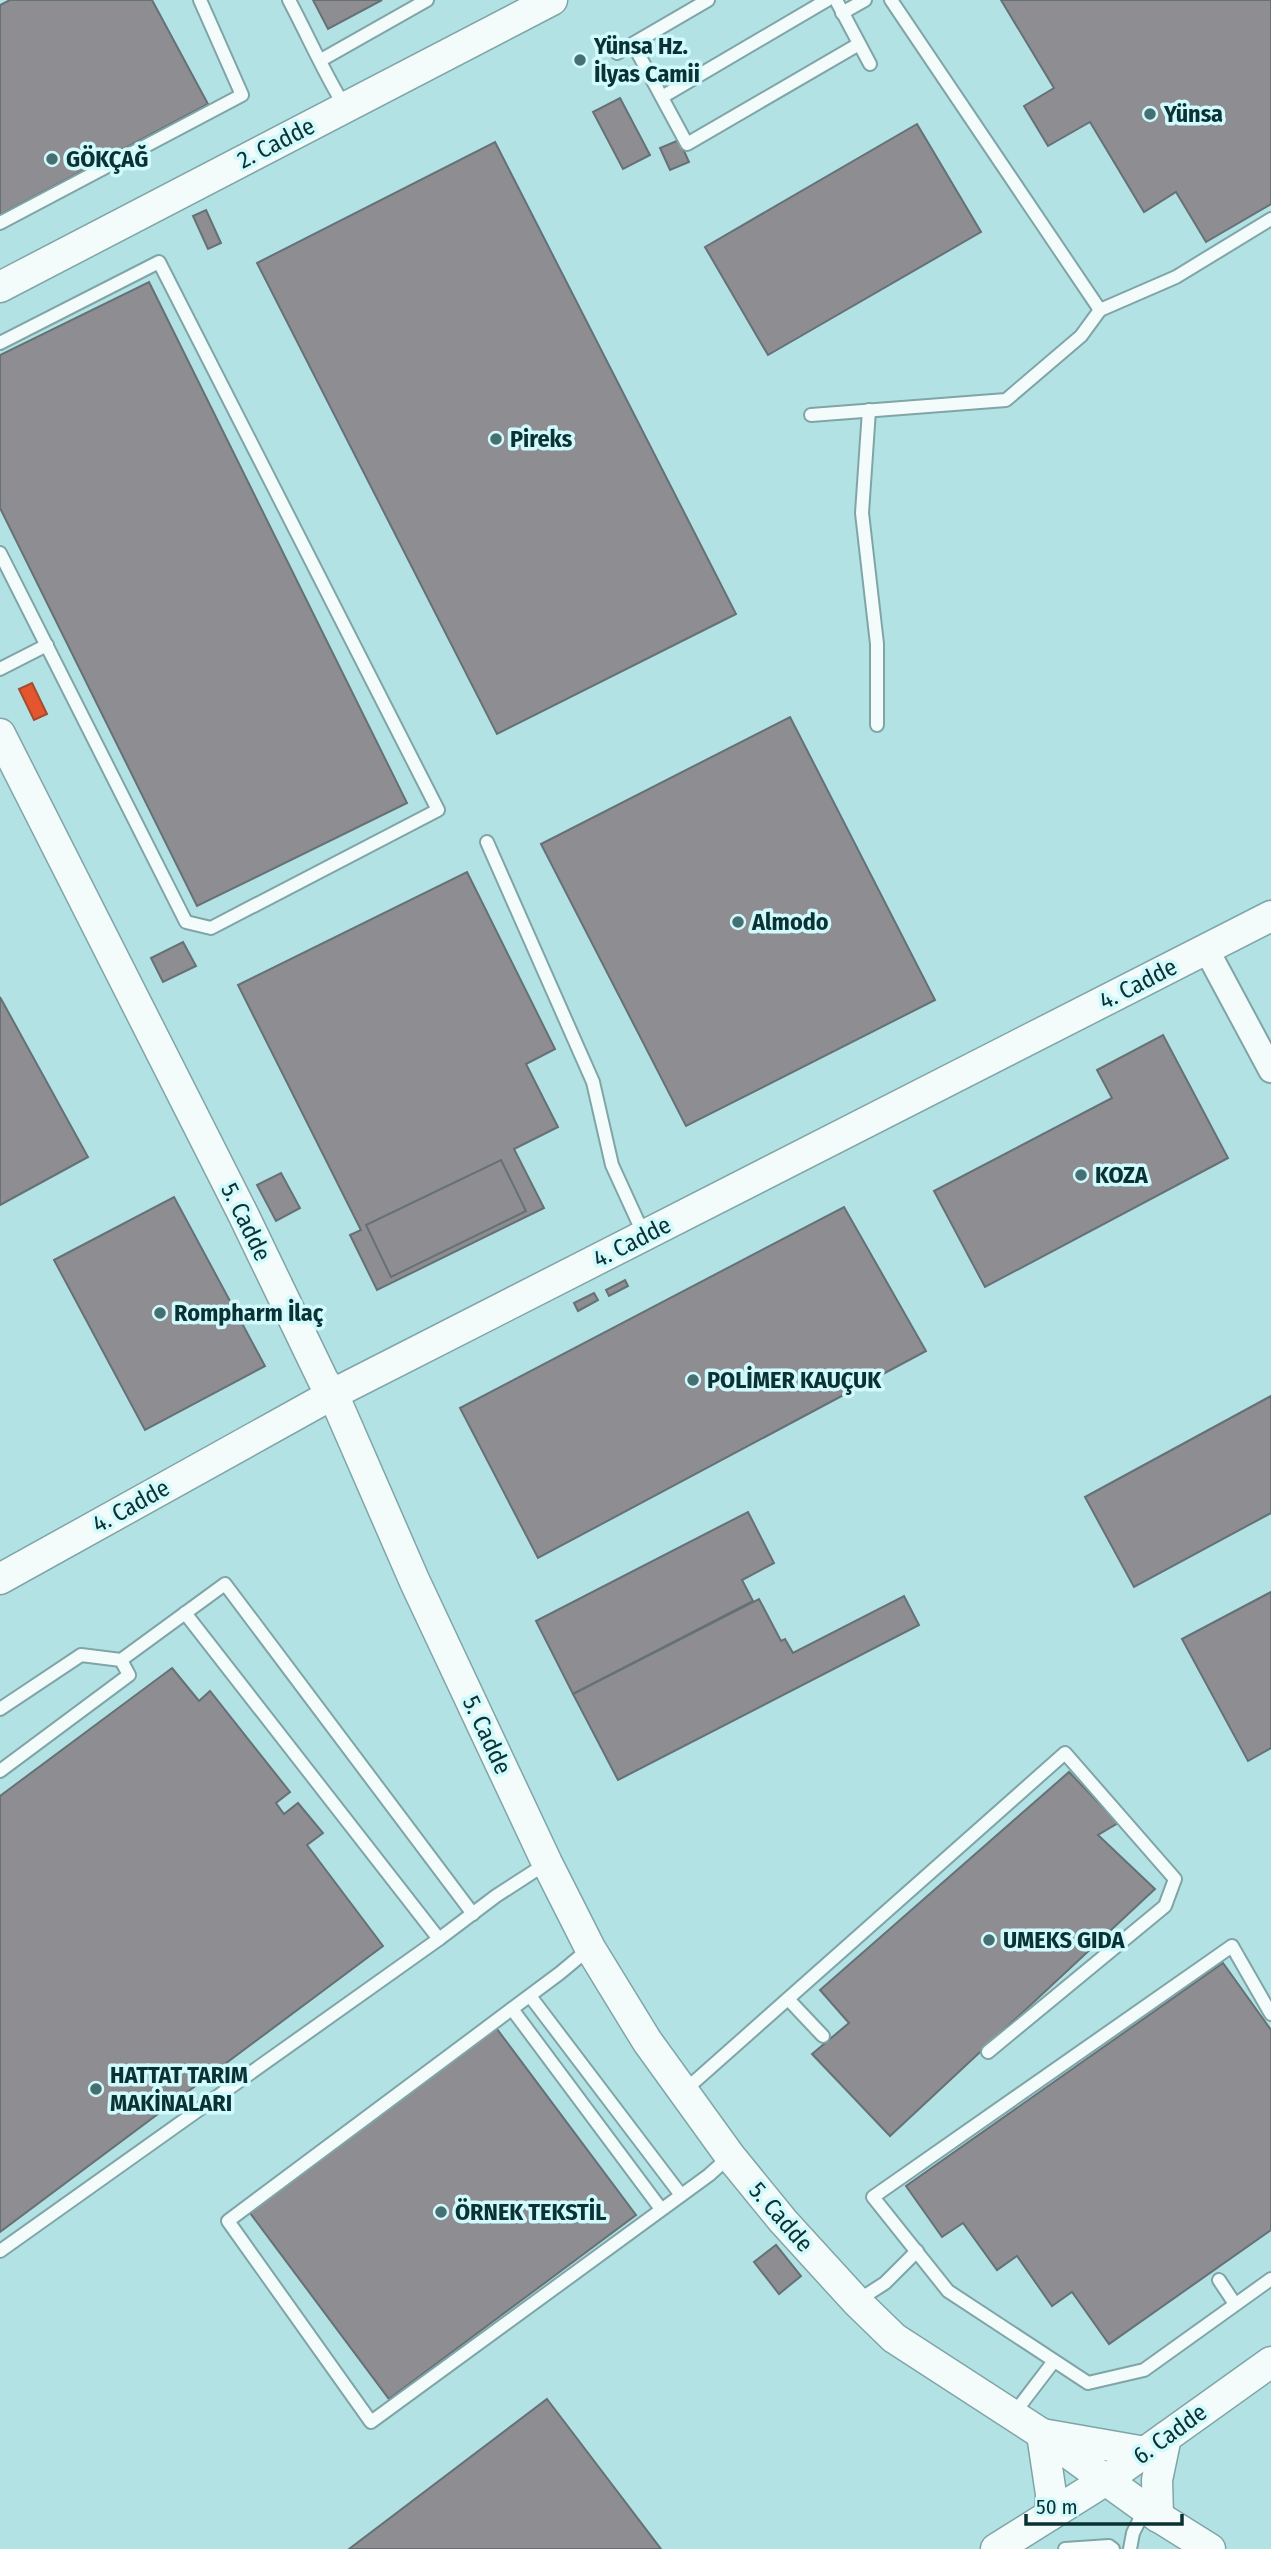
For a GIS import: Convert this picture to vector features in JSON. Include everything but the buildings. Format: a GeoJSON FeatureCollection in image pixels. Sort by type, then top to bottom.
{"type":"FeatureCollection","features":[{"type":"Feature","properties":{"kind":"street","name":"2. Cadde"},"geometry":{"type":"LineString","coordinates":[[0,287],[552,0]]}},
{"type":"Feature","properties":{"kind":"street","name":"5. Cadde"},"geometry":{"type":"LineString","coordinates":[[0,734],[243,1214],[323,1380],[333,1394],[415,1582],[547,1863],[590,1948],[647,2041],[730,2156],[783,2221],[856,2301],[894,2337],[1042,2434],[1152,2513],[1210,2549]]}},
{"type":"Feature","properties":{"kind":"street","name":"4. Cadde"},"geometry":{"type":"LineString","coordinates":[[0,1579],[333,1394],[1271,916]]}},
{"type":"Feature","properties":{"kind":"street"},"geometry":{"type":"LineString","coordinates":[[1206,949],[1271,1070]]}},
{"type":"Feature","properties":{"kind":"street","name":"6. Cadde"},"geometry":{"type":"LineString","coordinates":[[996,2549],[1106,2480],[1271,2362]]}},
{"type":"Feature","properties":{"kind":"street"},"geometry":{"type":"LineString","coordinates":[[1050,2515],[1051,2494],[1042,2434],[1156,2444],[1157,2480],[1152,2513]]}},
{"type":"Feature","properties":{"kind":"lane"},"geometry":{"type":"LineString","coordinates":[[0,223],[242,96],[200,0]]}},
{"type":"Feature","properties":{"kind":"lane"},"geometry":{"type":"LineString","coordinates":[[289,0],[321,60],[330,84],[345,107]]}},
{"type":"Feature","properties":{"kind":"lane"},"geometry":{"type":"LineString","coordinates":[[321,60],[427,0]]}},
{"type":"Feature","properties":{"kind":"lane"},"geometry":{"type":"LineString","coordinates":[[617,53],[708,0]]}},
{"type":"Feature","properties":{"kind":"lane"},"geometry":{"type":"LineString","coordinates":[[662,97],[827,0]]}},
{"type":"Feature","properties":{"kind":"lane"},"geometry":{"type":"LineString","coordinates":[[835,0],[870,64]]}},
{"type":"Feature","properties":{"kind":"lane"},"geometry":{"type":"LineString","coordinates":[[842,13],[865,0]]}},
{"type":"Feature","properties":{"kind":"lane"},"geometry":{"type":"LineString","coordinates":[[891,0],[1100,310]]}},
{"type":"Feature","properties":{"kind":"lane"},"geometry":{"type":"LineString","coordinates":[[633,44],[688,144],[859,44]]}},
{"type":"Feature","properties":{"kind":"lane"},"geometry":{"type":"LineString","coordinates":[[811,415],[1006,400],[1081,336],[1100,310],[1176,277],[1271,219]]}},
{"type":"Feature","properties":{"kind":"lane"},"geometry":{"type":"LineString","coordinates":[[0,343],[159,262],[438,810],[211,928],[186,922],[0,553]]}},
{"type":"Feature","properties":{"kind":"lane"},"geometry":{"type":"LineString","coordinates":[[869,410],[862,513],[877,643],[877,725]]}},
{"type":"Feature","properties":{"kind":"lane"},"geometry":{"type":"LineString","coordinates":[[0,669],[47,645]]}},
{"type":"Feature","properties":{"kind":"lane"},"geometry":{"type":"LineString","coordinates":[[486,842],[593,1082],[612,1165],[644,1236]]}},
{"type":"Feature","properties":{"kind":"lane"},"geometry":{"type":"LineString","coordinates":[[0,1709],[80,1655],[121,1660],[225,1584],[473,1914]]}},
{"type":"Feature","properties":{"kind":"lane"},"geometry":{"type":"LineString","coordinates":[[186,1613],[439,1939]]}},
{"type":"Feature","properties":{"kind":"lane"},"geometry":{"type":"LineString","coordinates":[[0,1771],[129,1675],[121,1660]]}},
{"type":"Feature","properties":{"kind":"lane"},"geometry":{"type":"LineString","coordinates":[[684,2092],[1065,1753],[1175,1880],[1165,1906],[988,2052]]}},
{"type":"Feature","properties":{"kind":"lane"},"geometry":{"type":"LineString","coordinates":[[0,2250],[547,1863]]}},
{"type":"Feature","properties":{"kind":"lane"},"geometry":{"type":"LineString","coordinates":[[1271,2014],[1232,1946],[873,2197],[948,2291],[1088,2383],[1144,2370],[1271,2279]]}},
{"type":"Feature","properties":{"kind":"lane"},"geometry":{"type":"LineString","coordinates":[[590,1948],[530,1996],[228,2221],[371,2422],[681,2195],[730,2156]]}},
{"type":"Feature","properties":{"kind":"lane"},"geometry":{"type":"LineString","coordinates":[[530,1996],[681,2195]]}},
{"type":"Feature","properties":{"kind":"lane"},"geometry":{"type":"LineString","coordinates":[[788,1999],[823,2036]]}},
{"type":"Feature","properties":{"kind":"lane"},"geometry":{"type":"LineString","coordinates":[[512,2009],[661,2209]]}},
{"type":"Feature","properties":{"kind":"lane"},"geometry":{"type":"LineString","coordinates":[[856,2301],[884,2283],[917,2251]]}},
{"type":"Feature","properties":{"kind":"lane"},"geometry":{"type":"LineString","coordinates":[[1219,2280],[1235,2304]]}},
{"type":"Feature","properties":{"kind":"lane"},"geometry":{"type":"LineString","coordinates":[[1012,2416],[1054,2361]]}},
{"type":"Feature","properties":{"kind":"lane"},"geometry":{"type":"LineString","coordinates":[[1129,2549],[1133,2533],[1152,2513]]}},
{"type":"Feature","properties":{"kind":"lane"},"geometry":{"type":"LineString","coordinates":[[1065,2549],[1109,2546],[1114,2549]]}},
{"type":"Feature","properties":{"kind":"place","name":"Yünsa Hz. İlyas Camii"},"geometry":{"type":"Point","coordinates":[580,60]}},
{"type":"Feature","properties":{"kind":"place","name":"Yünsa"},"geometry":{"type":"Point","coordinates":[1150,114]}},
{"type":"Feature","properties":{"kind":"place","name":"GÖKÇAĞ"},"geometry":{"type":"Point","coordinates":[52,159]}},
{"type":"Feature","properties":{"kind":"place","name":"Pireks"},"geometry":{"type":"Point","coordinates":[496,439]}},
{"type":"Feature","properties":{"kind":"place","name":"Almodo"},"geometry":{"type":"Point","coordinates":[738,922]}},
{"type":"Feature","properties":{"kind":"place","name":"KOZA"},"geometry":{"type":"Point","coordinates":[1081,1175]}},
{"type":"Feature","properties":{"kind":"place","name":"Rompharm İlaç"},"geometry":{"type":"Point","coordinates":[160,1313]}},
{"type":"Feature","properties":{"kind":"place","name":"POLİMER KAUÇUK"},"geometry":{"type":"Point","coordinates":[693,1380]}},
{"type":"Feature","properties":{"kind":"place","name":"UMEKS GIDA"},"geometry":{"type":"Point","coordinates":[989,1940]}},
{"type":"Feature","properties":{"kind":"place","name":"HATTAT TARIM MAKİNALARI"},"geometry":{"type":"Point","coordinates":[96,2089]}},
{"type":"Feature","properties":{"kind":"place","name":"ÖRNEK TEKSTİL"},"geometry":{"type":"Point","coordinates":[441,2212]}}]}
